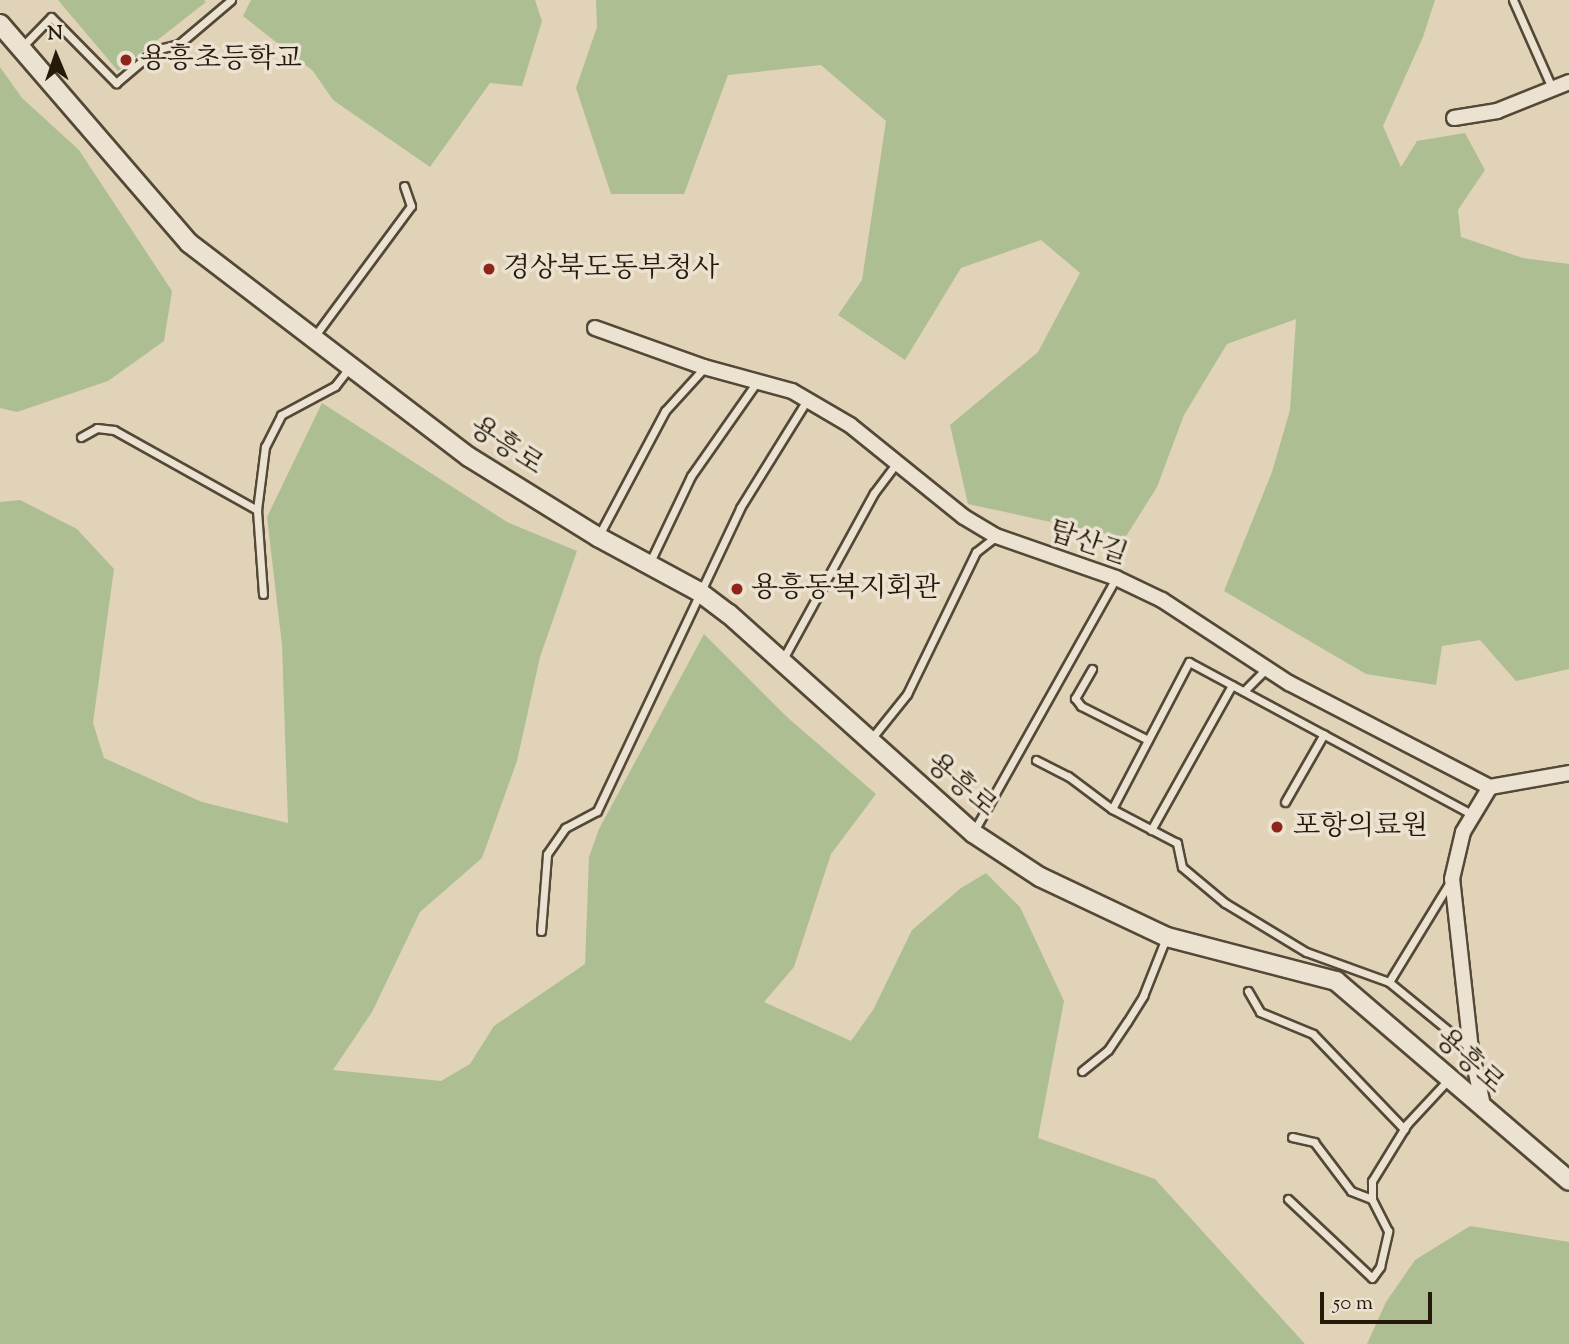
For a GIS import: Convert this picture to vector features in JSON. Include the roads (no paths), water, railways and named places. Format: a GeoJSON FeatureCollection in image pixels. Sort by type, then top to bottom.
{"type":"FeatureCollection","features":[{"type":"Feature","properties":{"kind":"street","name":"용흥로"},"geometry":{"type":"LineString","coordinates":[[0,24],[189,243],[469,457],[598,537],[698,591],[783,659],[869,741],[973,833],[1040,877],[1167,937],[1336,981],[1569,1181]]}},
{"type":"Feature","properties":{"kind":"street"},"geometry":{"type":"LineString","coordinates":[[1454,118],[1497,111],[1569,82]]}},
{"type":"Feature","properties":{"kind":"street","name":"탑산길"},"geometry":{"type":"LineString","coordinates":[[595,328],[704,367],[807,399],[850,425],[896,464],[996,536],[1116,578],[1162,600],[1266,668],[1490,787]]}},
{"type":"Feature","properties":{"kind":"street"},"geometry":{"type":"LineString","coordinates":[[1485,1110],[1471,1050],[1452,879],[1463,832],[1490,787],[1569,773]]}},
{"type":"Feature","properties":{"kind":"lane"},"geometry":{"type":"LineString","coordinates":[[21,49],[51,17],[116,83],[155,50],[179,44],[231,0]]}},
{"type":"Feature","properties":{"kind":"lane"},"geometry":{"type":"LineString","coordinates":[[1513,0],[1553,89]]}},
{"type":"Feature","properties":{"kind":"lane"},"geometry":{"type":"LineString","coordinates":[[312,339],[411,206],[404,186]]}},
{"type":"Feature","properties":{"kind":"lane"},"geometry":{"type":"LineString","coordinates":[[263,594],[257,510],[265,447],[281,415],[335,386],[349,367]]}},
{"type":"Feature","properties":{"kind":"lane"},"geometry":{"type":"LineString","coordinates":[[598,537],[665,411],[704,367]]}},
{"type":"Feature","properties":{"kind":"lane"},"geometry":{"type":"LineString","coordinates":[[650,563],[691,476],[756,383]]}},
{"type":"Feature","properties":{"kind":"lane"},"geometry":{"type":"LineString","coordinates":[[541,932],[547,854],[565,828],[597,811],[618,773],[698,591],[740,508],[807,399]]}},
{"type":"Feature","properties":{"kind":"lane"},"geometry":{"type":"LineString","coordinates":[[81,437],[97,428],[114,430],[257,510]]}},
{"type":"Feature","properties":{"kind":"lane"},"geometry":{"type":"LineString","coordinates":[[783,659],[874,493],[896,464]]}},
{"type":"Feature","properties":{"kind":"lane"},"geometry":{"type":"LineString","coordinates":[[869,741],[907,694],[976,552],[996,536]]}},
{"type":"Feature","properties":{"kind":"lane"},"geometry":{"type":"LineString","coordinates":[[973,833],[1116,578]]}},
{"type":"Feature","properties":{"kind":"lane"},"geometry":{"type":"LineString","coordinates":[[1112,808],[1189,662],[1473,815]]}},
{"type":"Feature","properties":{"kind":"lane"},"geometry":{"type":"LineString","coordinates":[[1244,691],[1266,668]]}},
{"type":"Feature","properties":{"kind":"lane"},"geometry":{"type":"LineString","coordinates":[[1092,669],[1075,698],[1081,706],[1148,740]]}},
{"type":"Feature","properties":{"kind":"lane"},"geometry":{"type":"LineString","coordinates":[[1151,831],[1232,685]]}},
{"type":"Feature","properties":{"kind":"lane"},"geometry":{"type":"LineString","coordinates":[[1286,803],[1324,734]]}},
{"type":"Feature","properties":{"kind":"lane"},"geometry":{"type":"LineString","coordinates":[[1036,760],[1068,776],[1112,808],[1151,831],[1177,843],[1182,867],[1225,903],[1306,952],[1389,982],[1471,1050]]}},
{"type":"Feature","properties":{"kind":"lane"},"geometry":{"type":"LineString","coordinates":[[1389,982],[1452,879]]}},
{"type":"Feature","properties":{"kind":"lane"},"geometry":{"type":"LineString","coordinates":[[1082,1071],[1108,1050],[1127,1022],[1143,996],[1167,937]]}},
{"type":"Feature","properties":{"kind":"lane"},"geometry":{"type":"LineString","coordinates":[[1248,991],[1260,1012],[1313,1034],[1404,1129]]}},
{"type":"Feature","properties":{"kind":"lane"},"geometry":{"type":"LineString","coordinates":[[1288,1199],[1372,1278],[1380,1267],[1388,1231],[1372,1199],[1372,1181],[1404,1129],[1449,1079]]}},
{"type":"Feature","properties":{"kind":"lane"},"geometry":{"type":"LineString","coordinates":[[1292,1137],[1314,1142],[1351,1191],[1372,1199]]}},
{"type":"Feature","properties":{"kind":"place","name":"용흥초등학교"},"geometry":{"type":"Point","coordinates":[126,60]}},
{"type":"Feature","properties":{"kind":"place","name":"경상북도동부청사"},"geometry":{"type":"Point","coordinates":[489,269]}},
{"type":"Feature","properties":{"kind":"place","name":"용흥동복지회관"},"geometry":{"type":"Point","coordinates":[737,589]}},
{"type":"Feature","properties":{"kind":"place","name":"포항의료원"},"geometry":{"type":"Point","coordinates":[1277,827]}}]}
